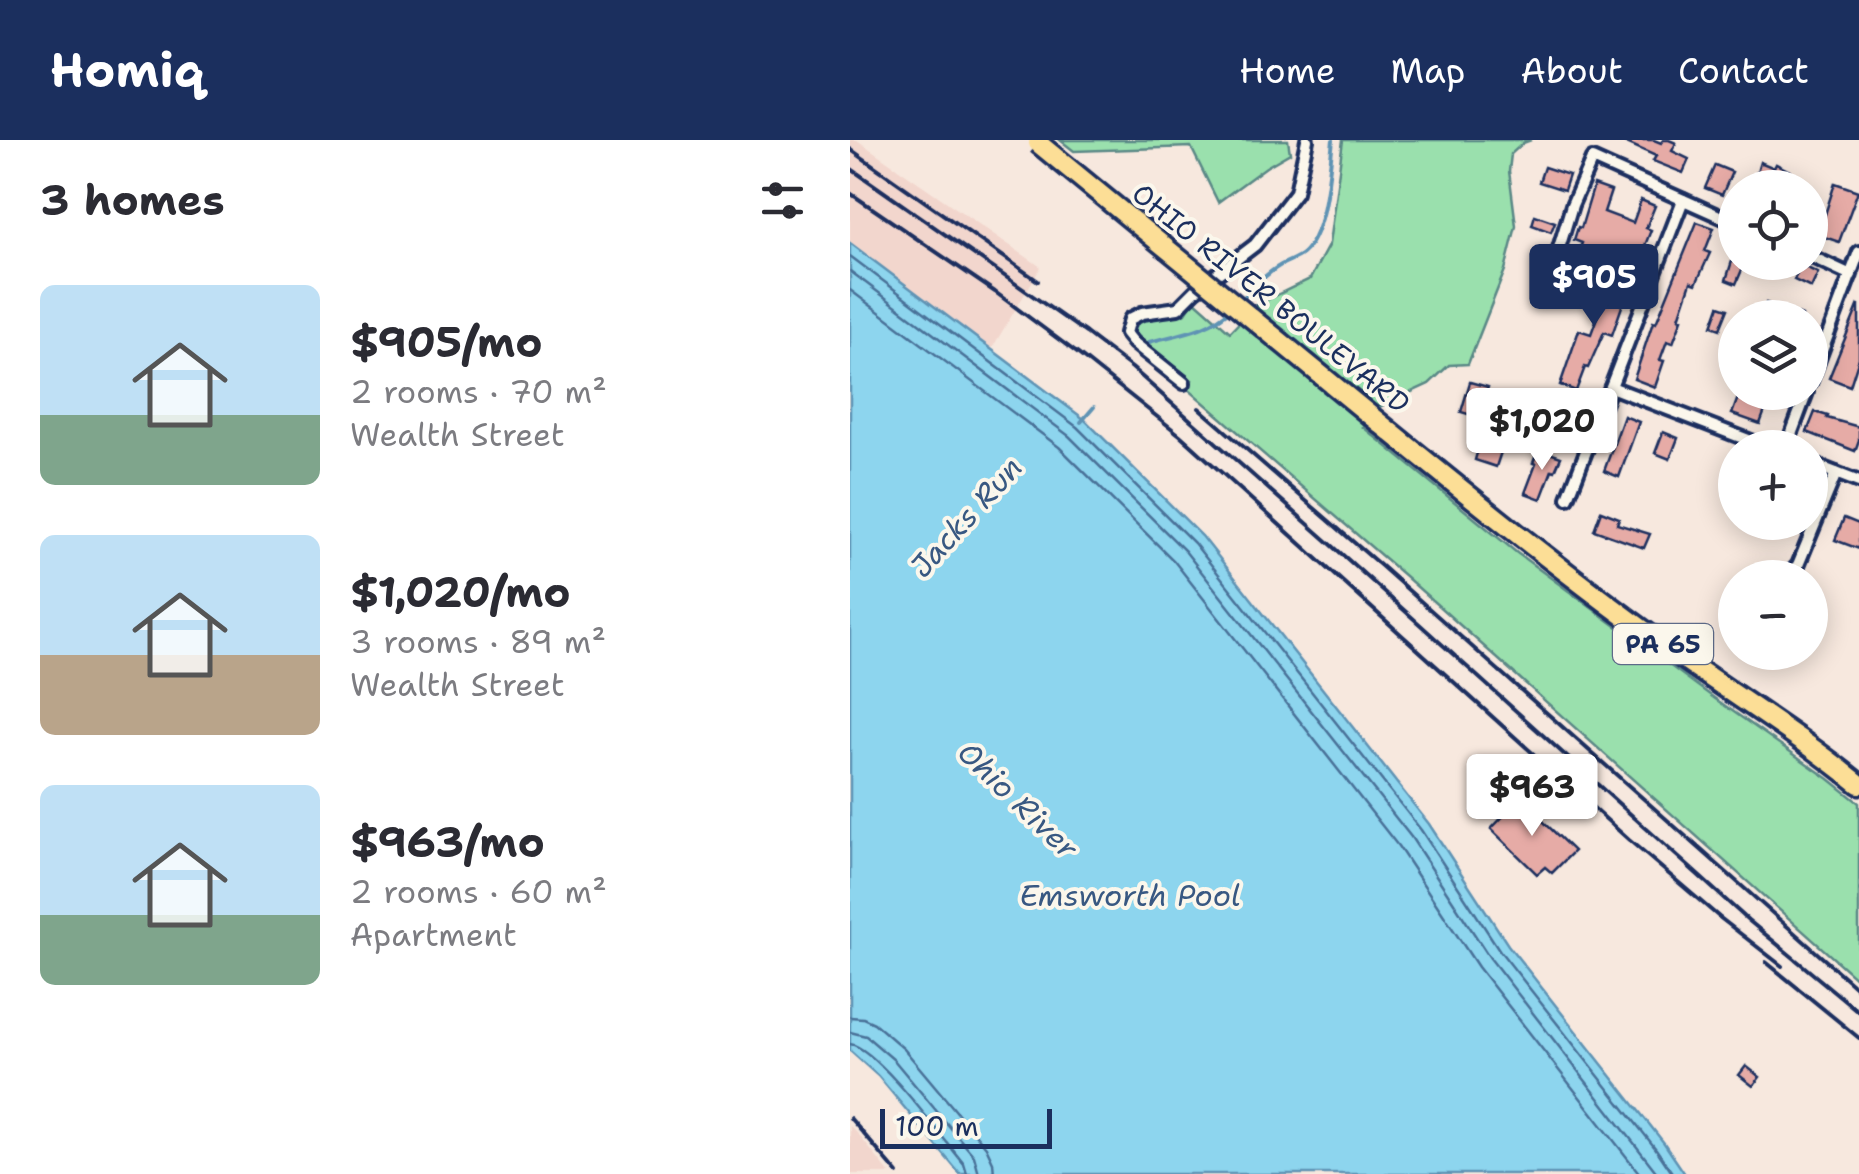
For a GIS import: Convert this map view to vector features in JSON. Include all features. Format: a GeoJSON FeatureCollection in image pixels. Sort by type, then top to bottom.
{"type":"FeatureCollection","features":[{"type":"Feature","properties":{"kind":"highway","name":"OHIO RIVER BOULEVARD"},"geometry":{"type":"LineString","coordinates":[[1034,140],[1559,568],[1859,784]]}},
{"type":"Feature","properties":{"kind":"street"},"geometry":{"type":"LineString","coordinates":[[1184,383],[1134,344],[1126,333],[1130,320],[1142,313],[1178,308],[1255,245],[1296,192],[1308,140]]}},
{"type":"Feature","properties":{"kind":"street"},"geometry":{"type":"LineString","coordinates":[[1556,258],[1572,205],[1592,160],[1718,215]]}},
{"type":"Feature","properties":{"kind":"street"},"geometry":{"type":"LineString","coordinates":[[1568,498],[1683,200]]}},
{"type":"Feature","properties":{"kind":"street"},"geometry":{"type":"LineString","coordinates":[[1828,334],[1859,252]]}},
{"type":"Feature","properties":{"kind":"street"},"geometry":{"type":"LineString","coordinates":[[1828,264],[1850,274]]}},
{"type":"Feature","properties":{"kind":"street"},"geometry":{"type":"LineString","coordinates":[[1611,387],[1722,430]]}},
{"type":"Feature","properties":{"kind":"street"},"geometry":{"type":"LineString","coordinates":[[1828,470],[1859,482]]}},
{"type":"Feature","properties":{"kind":"street"},"geometry":{"type":"LineString","coordinates":[[1800,560],[1836,473]]}},
{"type":"Feature","properties":{"kind":"shaded area"},"geometry":{"type":"Polygon","coordinates":[[[850,140],[857,140],[1041,267],[991,350],[850,243],[850,140]]]}},
{"type":"Feature","properties":{"kind":"shaded area"},"geometry":{"type":"Polygon","coordinates":[[[850,1126],[858,1134],[890,1174],[850,1174],[850,1126]]]}},
{"type":"Feature","properties":{"kind":"green space"},"geometry":{"type":"Polygon","coordinates":[[[1060,140],[1288,140],[1290,153],[1218,202],[1191,147],[1074,151],[1060,140]]]}},
{"type":"Feature","properties":{"kind":"green space"},"geometry":{"type":"Polygon","coordinates":[[[1343,140],[1531,140],[1511,154],[1509,171],[1516,226],[1505,270],[1468,364],[1449,365],[1429,384],[1381,406],[1363,427],[1517,553],[1859,803],[1859,981],[1405,576],[1187,388],[1192,380],[1134,333],[1136,324],[1145,319],[1186,313],[1194,300],[1230,332],[1256,305],[1310,279],[1329,244],[1343,140]]]}},
{"type":"Feature","properties":{"kind":"water","name":"Emsworth Pool"},"geometry":{"type":"Polygon","coordinates":[[[850,243],[1084,419],[1202,536],[1429,824],[1508,945],[1685,1174],[960,1174],[878,1076],[850,1051],[850,243]]]}},
{"type":"Feature","properties":{"kind":"building"},"geometry":{"type":"Polygon","coordinates":[[[1620,140],[1669,140],[1676,143],[1672,151],[1689,159],[1683,173],[1653,161],[1656,156],[1620,140]]]}},
{"type":"Feature","properties":{"kind":"building"},"geometry":{"type":"Polygon","coordinates":[[[1760,162],[1788,170],[1758,170],[1760,162]]]}},
{"type":"Feature","properties":{"kind":"building"},"geometry":{"type":"Polygon","coordinates":[[[1715,165],[1727,170],[1718,170],[1718,193],[1705,188],[1715,165]]]}},
{"type":"Feature","properties":{"kind":"building"},"geometry":{"type":"Polygon","coordinates":[[[1544,167],[1569,175],[1564,190],[1539,182],[1544,167]]]}},
{"type":"Feature","properties":{"kind":"building"},"geometry":{"type":"Polygon","coordinates":[[[1835,183],[1858,191],[1839,242],[1828,238],[1828,205],[1835,183]]]}},
{"type":"Feature","properties":{"kind":"building"},"geometry":{"type":"Polygon","coordinates":[[[1594,185],[1611,191],[1604,212],[1633,223],[1641,200],[1655,206],[1646,228],[1651,230],[1637,266],[1602,252],[1594,276],[1573,269],[1582,243],[1574,240],[1594,185]]]}},
{"type":"Feature","properties":{"kind":"building"},"geometry":{"type":"Polygon","coordinates":[[[1535,215],[1555,222],[1551,232],[1532,225],[1535,215]]]}},
{"type":"Feature","properties":{"kind":"building"},"geometry":{"type":"Polygon","coordinates":[[[1697,222],[1714,228],[1705,251],[1710,253],[1696,284],[1691,282],[1673,343],[1667,341],[1660,360],[1664,361],[1655,387],[1634,379],[1653,322],[1656,323],[1697,222]]]}},
{"type":"Feature","properties":{"kind":"building"},"geometry":{"type":"Polygon","coordinates":[[[1590,275],[1628,289],[1612,335],[1604,332],[1576,391],[1560,385],[1579,330],[1591,334],[1603,301],[1583,294],[1590,275]]]}},
{"type":"Feature","properties":{"kind":"building"},"geometry":{"type":"Polygon","coordinates":[[[1794,280],[1815,280],[1811,288],[1794,280]]]}},
{"type":"Feature","properties":{"kind":"building"},"geometry":{"type":"Polygon","coordinates":[[[1859,304],[1859,358],[1850,386],[1829,378],[1859,304]]]}},
{"type":"Feature","properties":{"kind":"building"},"geometry":{"type":"Polygon","coordinates":[[[1470,382],[1488,387],[1478,417],[1461,412],[1470,382]]]}},
{"type":"Feature","properties":{"kind":"building"},"geometry":{"type":"Polygon","coordinates":[[[1733,410],[1765,410],[1760,424],[1732,414],[1733,410]]]}},
{"type":"Feature","properties":{"kind":"building"},"geometry":{"type":"Polygon","coordinates":[[[1554,411],[1576,419],[1571,432],[1550,424],[1554,411]]]}},
{"type":"Feature","properties":{"kind":"building"},"geometry":{"type":"Polygon","coordinates":[[[1815,412],[1859,427],[1859,440],[1855,451],[1828,440],[1828,430],[1808,430],[1815,412]]]}},
{"type":"Feature","properties":{"kind":"building"},"geometry":{"type":"Polygon","coordinates":[[[1624,416],[1639,422],[1619,477],[1604,471],[1624,416]]]}},
{"type":"Feature","properties":{"kind":"building"},"geometry":{"type":"Polygon","coordinates":[[[1663,432],[1678,438],[1670,459],[1655,453],[1663,432]]]}},
{"type":"Feature","properties":{"kind":"building"},"geometry":{"type":"Polygon","coordinates":[[[1481,439],[1503,446],[1496,467],[1475,460],[1481,439]]]}},
{"type":"Feature","properties":{"kind":"building"},"geometry":{"type":"Polygon","coordinates":[[[1538,449],[1561,457],[1541,499],[1525,493],[1538,449]]]}},
{"type":"Feature","properties":{"kind":"building"},"geometry":{"type":"Polygon","coordinates":[[[1601,511],[1619,518],[1617,524],[1650,534],[1644,548],[1594,530],[1601,511]]]}},
{"type":"Feature","properties":{"kind":"building"},"geometry":{"type":"Polygon","coordinates":[[[1844,518],[1859,524],[1859,549],[1835,540],[1844,518]]]}},
{"type":"Feature","properties":{"kind":"building"},"geometry":{"type":"Polygon","coordinates":[[[1520,799],[1574,851],[1552,873],[1545,867],[1537,874],[1491,829],[1520,799]]]}},
{"type":"Feature","properties":{"kind":"building"},"geometry":{"type":"Polygon","coordinates":[[[1746,1066],[1760,1077],[1753,1086],[1739,1075],[1746,1066]]]}},
{"type":"Feature","properties":{"kind":"waterway","name":"Jacks Run"},"geometry":{"type":"LineString","coordinates":[[1239,302],[1270,273],[1300,256],[1310,245],[1325,201],[1333,140]]}},
{"type":"Feature","properties":{"kind":"waterway","name":"Jacks Run"},"geometry":{"type":"LineString","coordinates":[[1149,342],[1203,327],[1232,308]]}},
{"type":"Feature","properties":{"kind":"waterway","name":"Jacks Run"},"geometry":{"type":"LineString","coordinates":[[1081,422],[1094,407]]}},
{"type":"Feature","properties":{"kind":"railway"},"geometry":{"type":"LineString","coordinates":[[850,149],[1038,281]]}},
{"type":"Feature","properties":{"kind":"railway"},"geometry":{"type":"LineString","coordinates":[[850,168],[1132,368],[1748,920],[1859,1012]]}},
{"type":"Feature","properties":{"kind":"railway"},"geometry":{"type":"LineString","coordinates":[[850,193],[995,292],[1180,435],[1629,840],[1782,966]]}},
{"type":"Feature","properties":{"kind":"railway"},"geometry":{"type":"LineString","coordinates":[[1199,408],[1859,990]]}},
{"type":"Feature","properties":{"kind":"railway"},"geometry":{"type":"LineString","coordinates":[[1766,962],[1859,1038]]}},
{"type":"Feature","properties":{"kind":"railway"},"geometry":{"type":"LineString","coordinates":[[850,1118],[898,1174]]}},
{"type":"Feature","properties":{"kind":"water label","name":"Ohio River"},"geometry":{"type":"Point","coordinates":[1018,800]}}]}
